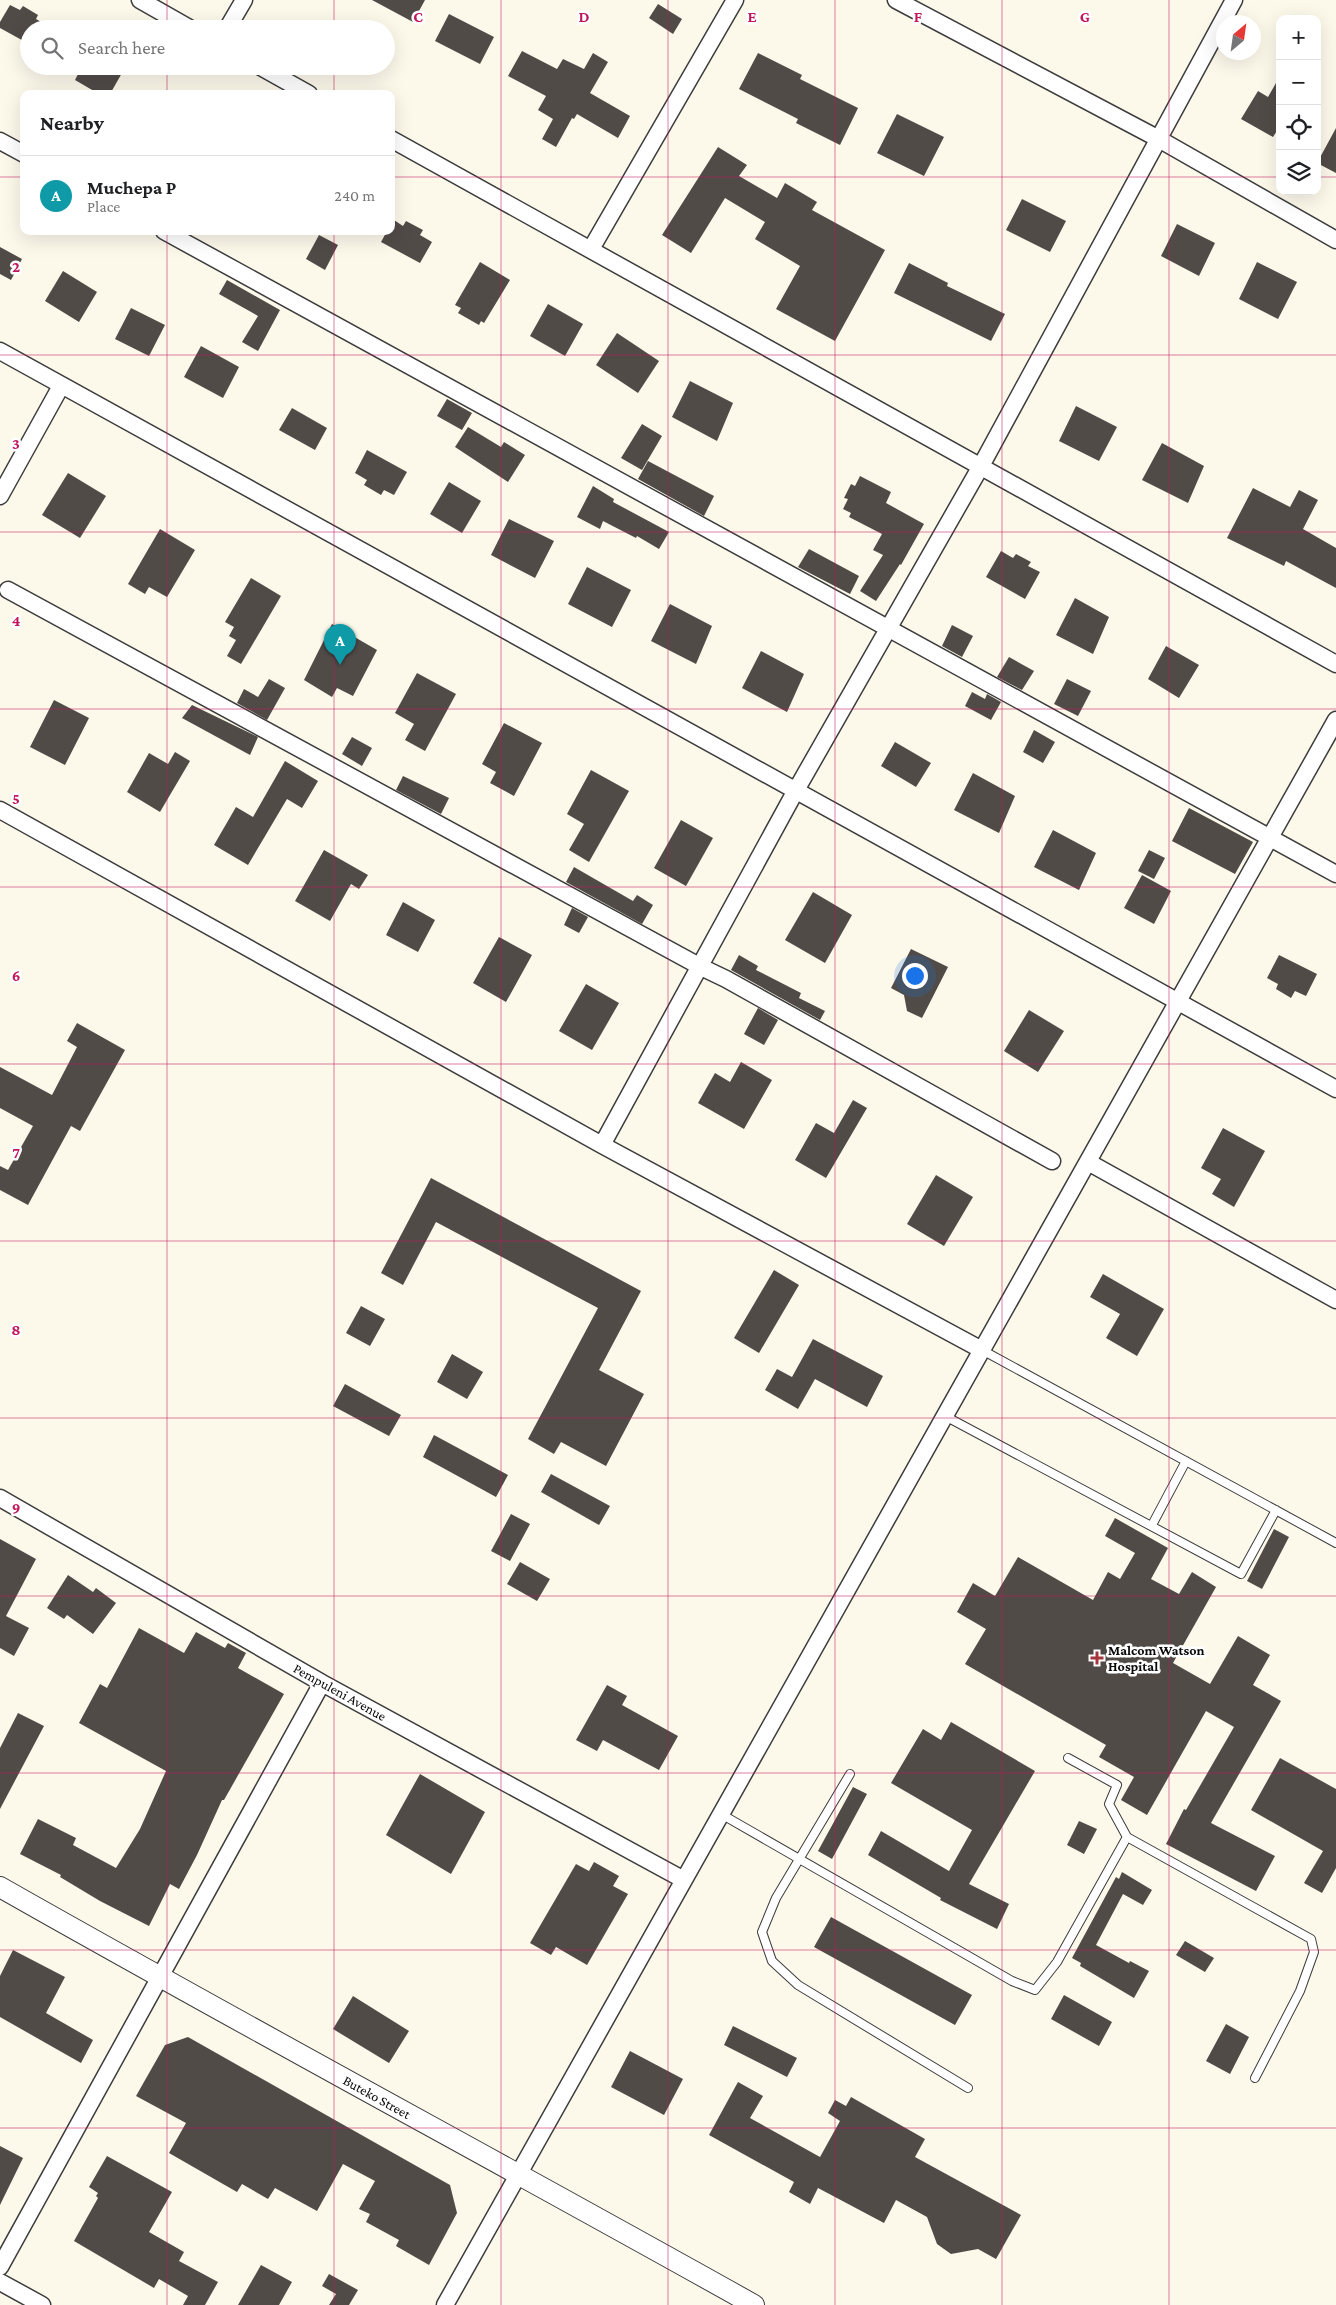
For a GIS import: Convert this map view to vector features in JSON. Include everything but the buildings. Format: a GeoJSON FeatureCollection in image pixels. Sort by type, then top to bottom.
{"type":"FeatureCollection","features":[{"type":"Feature","properties":{"kind":"street"},"geometry":{"type":"LineString","coordinates":[[140,0],[175,20]]}},
{"type":"Feature","properties":{"kind":"street"},"geometry":{"type":"LineString","coordinates":[[233,20],[244,0]]}},
{"type":"Feature","properties":{"kind":"street"},"geometry":{"type":"LineString","coordinates":[[590,249],[735,0]]}},
{"type":"Feature","properties":{"kind":"street"},"geometry":{"type":"LineString","coordinates":[[896,0],[1158,138],[1336,240]]}},
{"type":"Feature","properties":{"kind":"street"},"geometry":{"type":"LineString","coordinates":[[602,1146],[796,792],[981,466],[1234,0]]}},
{"type":"Feature","properties":{"kind":"street"},"geometry":{"type":"LineString","coordinates":[[275,75],[301,90]]}},
{"type":"Feature","properties":{"kind":"street"},"geometry":{"type":"LineString","coordinates":[[0,141],[20,152]]}},
{"type":"Feature","properties":{"kind":"street"},"geometry":{"type":"LineString","coordinates":[[395,141],[1336,664]]}},
{"type":"Feature","properties":{"kind":"street"},"geometry":{"type":"LineString","coordinates":[[171,235],[1336,874]]}},
{"type":"Feature","properties":{"kind":"street"},"geometry":{"type":"LineString","coordinates":[[0,351],[1336,1089]]}},
{"type":"Feature","properties":{"kind":"street"},"geometry":{"type":"LineString","coordinates":[[0,496],[61,386]]}},
{"type":"Feature","properties":{"kind":"street"},"geometry":{"type":"LineString","coordinates":[[8,590],[700,967],[726,979],[1052,1161]]}},
{"type":"Feature","properties":{"kind":"street"},"geometry":{"type":"LineString","coordinates":[[445,2305],[1336,720]]}},
{"type":"Feature","properties":{"kind":"street"},"geometry":{"type":"LineString","coordinates":[[0,810],[602,1146],[982,1350]]}},
{"type":"Feature","properties":{"kind":"street"},"geometry":{"type":"LineString","coordinates":[[1088,1162],[1336,1300]]}},
{"type":"Feature","properties":{"kind":"street","name":"Pempuleni Avenue"},"geometry":{"type":"LineString","coordinates":[[0,1498],[322,1683],[684,1880]]}},
{"type":"Feature","properties":{"kind":"street"},"geometry":{"type":"LineString","coordinates":[[0,2267],[322,1683]]}},
{"type":"Feature","properties":{"kind":"street","name":"Buteko Street"},"geometry":{"type":"LineString","coordinates":[[0,1887],[160,1978],[519,2173],[754,2305]]}},
{"type":"Feature","properties":{"kind":"street"},"geometry":{"type":"LineString","coordinates":[[0,2282],[42,2305]]}},
{"type":"Feature","properties":{"kind":"lane"},"geometry":{"type":"LineString","coordinates":[[982,1350],[1336,1543]]}},
{"type":"Feature","properties":{"kind":"lane"},"geometry":{"type":"LineString","coordinates":[[945,1416],[1241,1574],[1276,1510]]}},
{"type":"Feature","properties":{"kind":"lane"},"geometry":{"type":"LineString","coordinates":[[1152,1525],[1186,1461]]}},
{"type":"Feature","properties":{"kind":"lane"},"geometry":{"type":"LineString","coordinates":[[1068,1758],[1117,1785],[1109,1804],[1127,1837],[1311,1939],[1314,1952],[1300,1991],[1255,2078]]}},
{"type":"Feature","properties":{"kind":"lane"},"geometry":{"type":"LineString","coordinates":[[850,1774],[776,1898],[762,1932],[772,1961],[798,1985],[968,2088]]}},
{"type":"Feature","properties":{"kind":"lane"},"geometry":{"type":"LineString","coordinates":[[721,1814],[1012,1981],[1035,1990],[1057,1962],[1127,1837]]}},
{"type":"Feature","properties":{"kind":"place","name":"Muchepa P"},"geometry":{"type":"Point","coordinates":[340,665]}},
{"type":"Feature","properties":{"kind":"place","name":"Malcom Watson Hospital"},"geometry":{"type":"Point","coordinates":[1097,1658]}}]}
